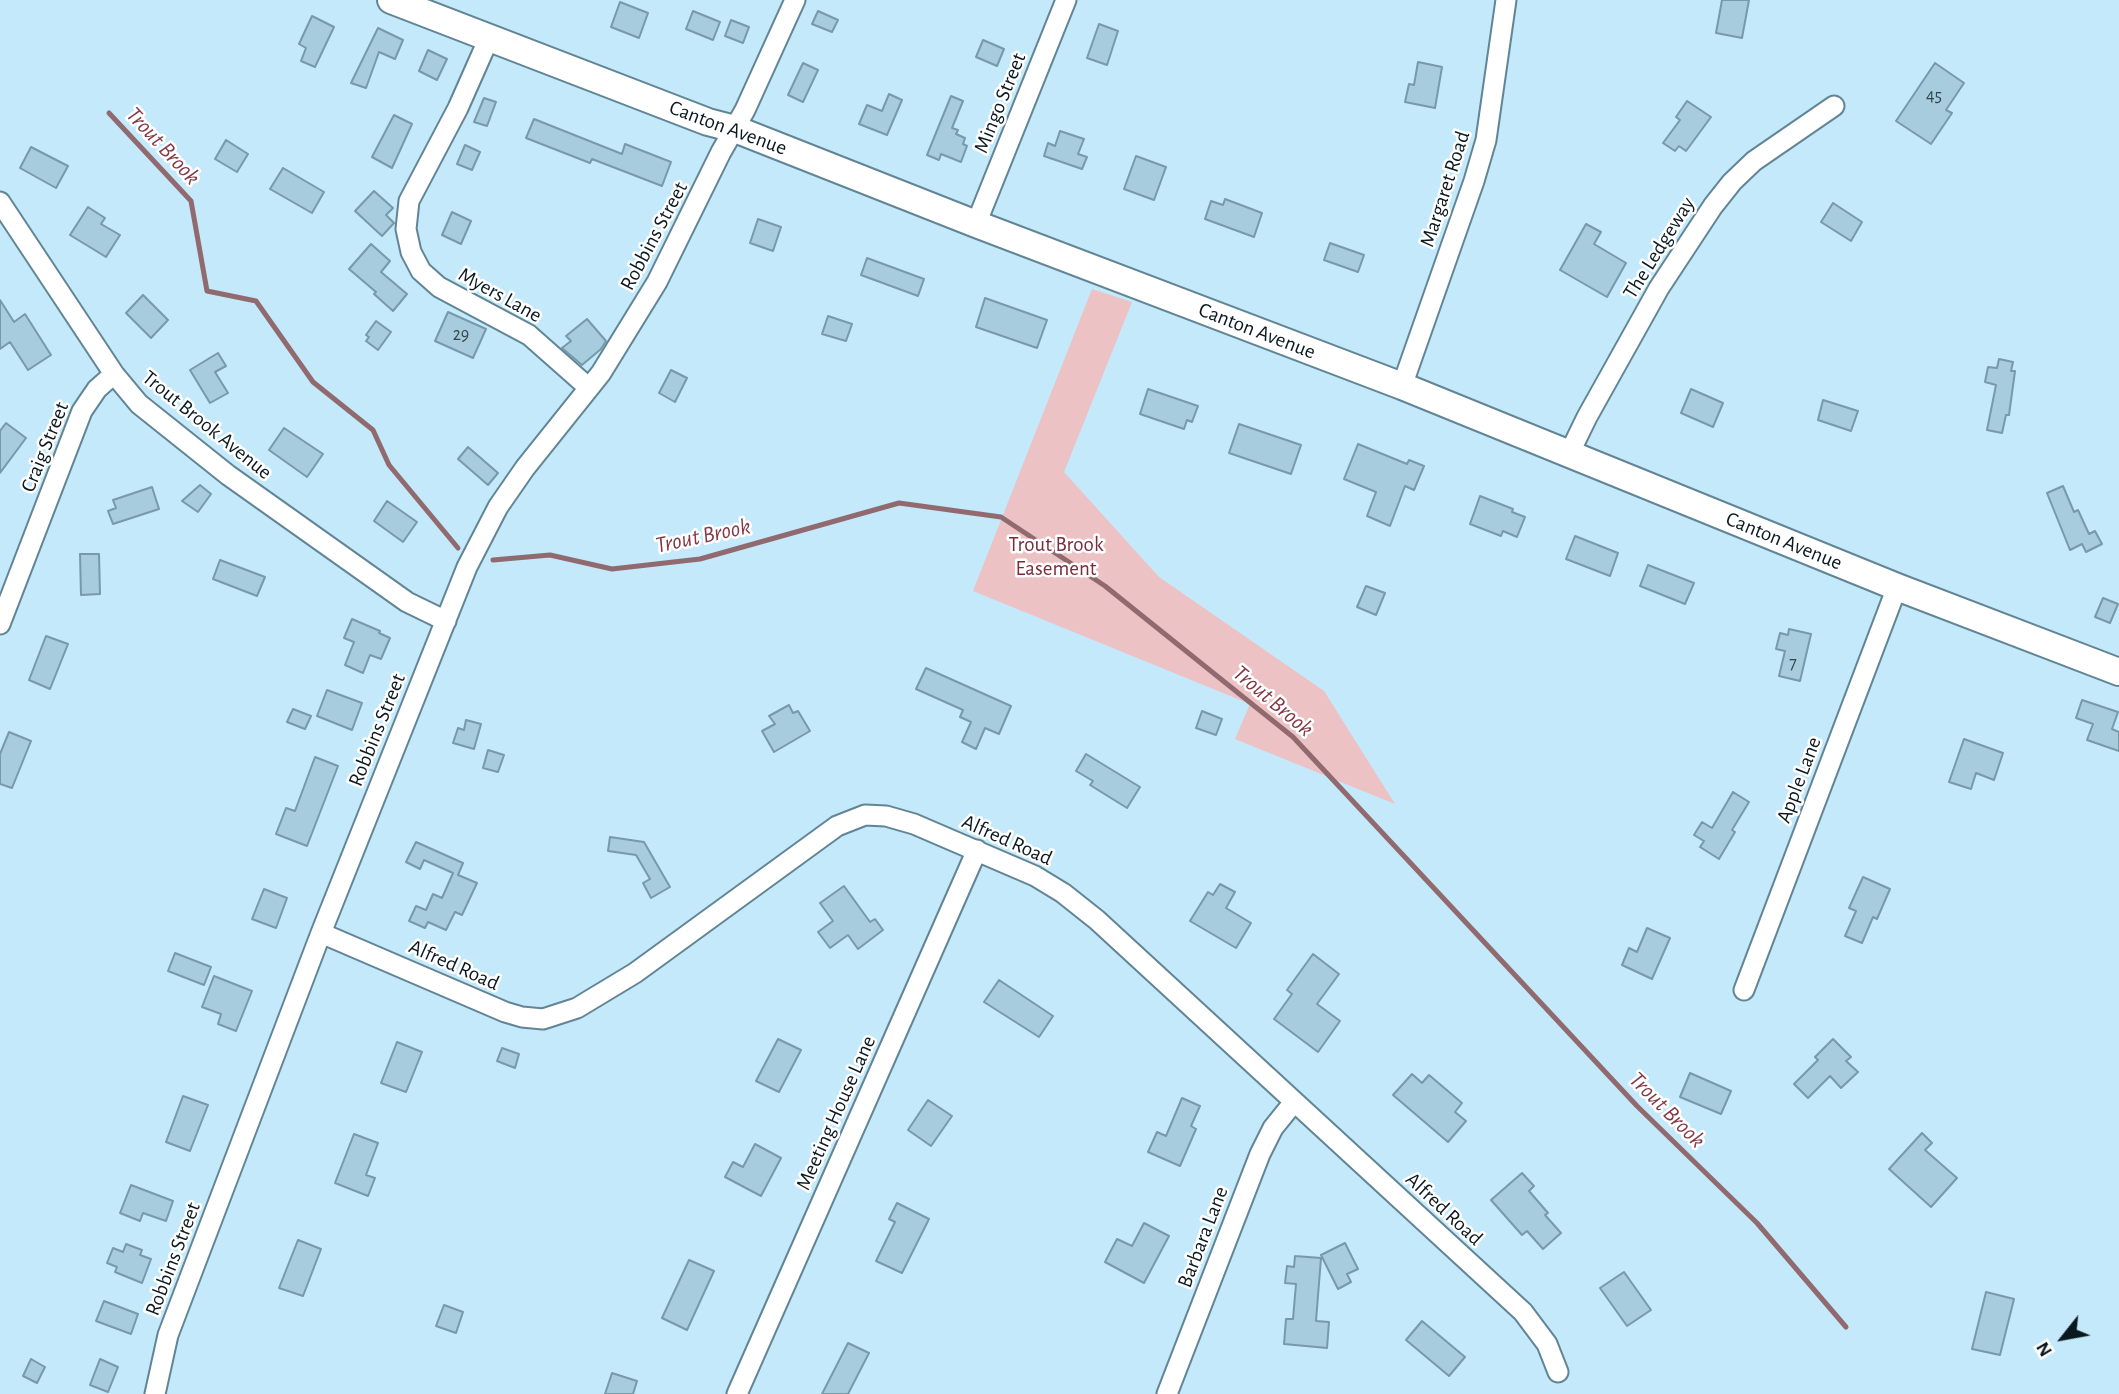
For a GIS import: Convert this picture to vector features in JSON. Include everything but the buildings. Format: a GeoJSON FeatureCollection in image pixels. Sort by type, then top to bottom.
{"type":"FeatureCollection","features":[{"type":"Feature","properties":{"kind":"main road","name":"Canton Avenue"},"geometry":{"type":"LineString","coordinates":[[391,0],[708,122],[735,129],[1402,386],[1897,587],[2119,673]]}},
{"type":"Feature","properties":{"kind":"street","name":"Robbins Street"},"geometry":{"type":"LineString","coordinates":[[155,1394],[168,1335],[321,933],[467,567],[498,506],[524,468],[589,388],[626,335],[657,282],[735,129],[795,0]]}},
{"type":"Feature","properties":{"kind":"street","name":"Mingo Street"},"geometry":{"type":"LineString","coordinates":[[976,224],[1066,0]]}},
{"type":"Feature","properties":{"kind":"street","name":"Margaret Road"},"geometry":{"type":"LineString","coordinates":[[1402,386],[1486,140],[1506,0]]}},
{"type":"Feature","properties":{"kind":"street","name":"Myers Lane"},"geometry":{"type":"LineString","coordinates":[[489,38],[458,107],[409,201],[406,229],[411,252],[422,271],[439,287],[528,335],[589,388]]}},
{"type":"Feature","properties":{"kind":"street","name":"The Ledgeway"},"geometry":{"type":"LineString","coordinates":[[1569,454],[1646,311],[1713,206],[1732,182],[1754,161],[1834,106]]}},
{"type":"Feature","properties":{"kind":"street","name":"Trout Brook Avenue"},"geometry":{"type":"LineString","coordinates":[[0,202],[114,374],[139,404],[228,475],[407,602],[446,621]]}},
{"type":"Feature","properties":{"kind":"street","name":"Craig Street"},"geometry":{"type":"LineString","coordinates":[[0,624],[82,411],[97,389],[114,374]]}},
{"type":"Feature","properties":{"kind":"street","name":"Apple Lane"},"geometry":{"type":"LineString","coordinates":[[1744,990],[1897,587]]}},
{"type":"Feature","properties":{"kind":"street","name":"Alfred Road"},"geometry":{"type":"LineString","coordinates":[[321,933],[505,1012],[543,1019],[577,1008],[616,986],[827,832],[855,818],[877,815],[900,819],[1035,876],[1080,906],[1523,1312],[1547,1344],[1558,1372]]}},
{"type":"Feature","properties":{"kind":"street","name":"Meeting House Lane"},"geometry":{"type":"LineString","coordinates":[[737,1394],[977,850]]}},
{"type":"Feature","properties":{"kind":"street","name":"Barbara Lane"},"geometry":{"type":"LineString","coordinates":[[1167,1394],[1260,1153],[1273,1128],[1294,1102]]}},
{"type":"Feature","properties":{"kind":"green space","name":"Trout Brook Easement"},"geometry":{"type":"Polygon","coordinates":[[[1092,289],[1132,302],[1064,472],[1159,577],[1324,691],[1395,804],[1235,739],[1250,704],[973,591],[1092,289]]]}},
{"type":"Feature","properties":{"kind":"waterway","name":"Trout Brook"},"geometry":{"type":"LineString","coordinates":[[109,113],[191,201],[207,291],[256,301],[313,382],[373,430],[389,465],[458,548]]}},
{"type":"Feature","properties":{"kind":"waterway","name":"Trout Brook"},"geometry":{"type":"LineString","coordinates":[[493,560],[550,555],[612,569],[700,559],[899,503],[1001,517],[1105,586],[1293,737],[1637,1106],[1757,1223],[1846,1327]]}}]}
